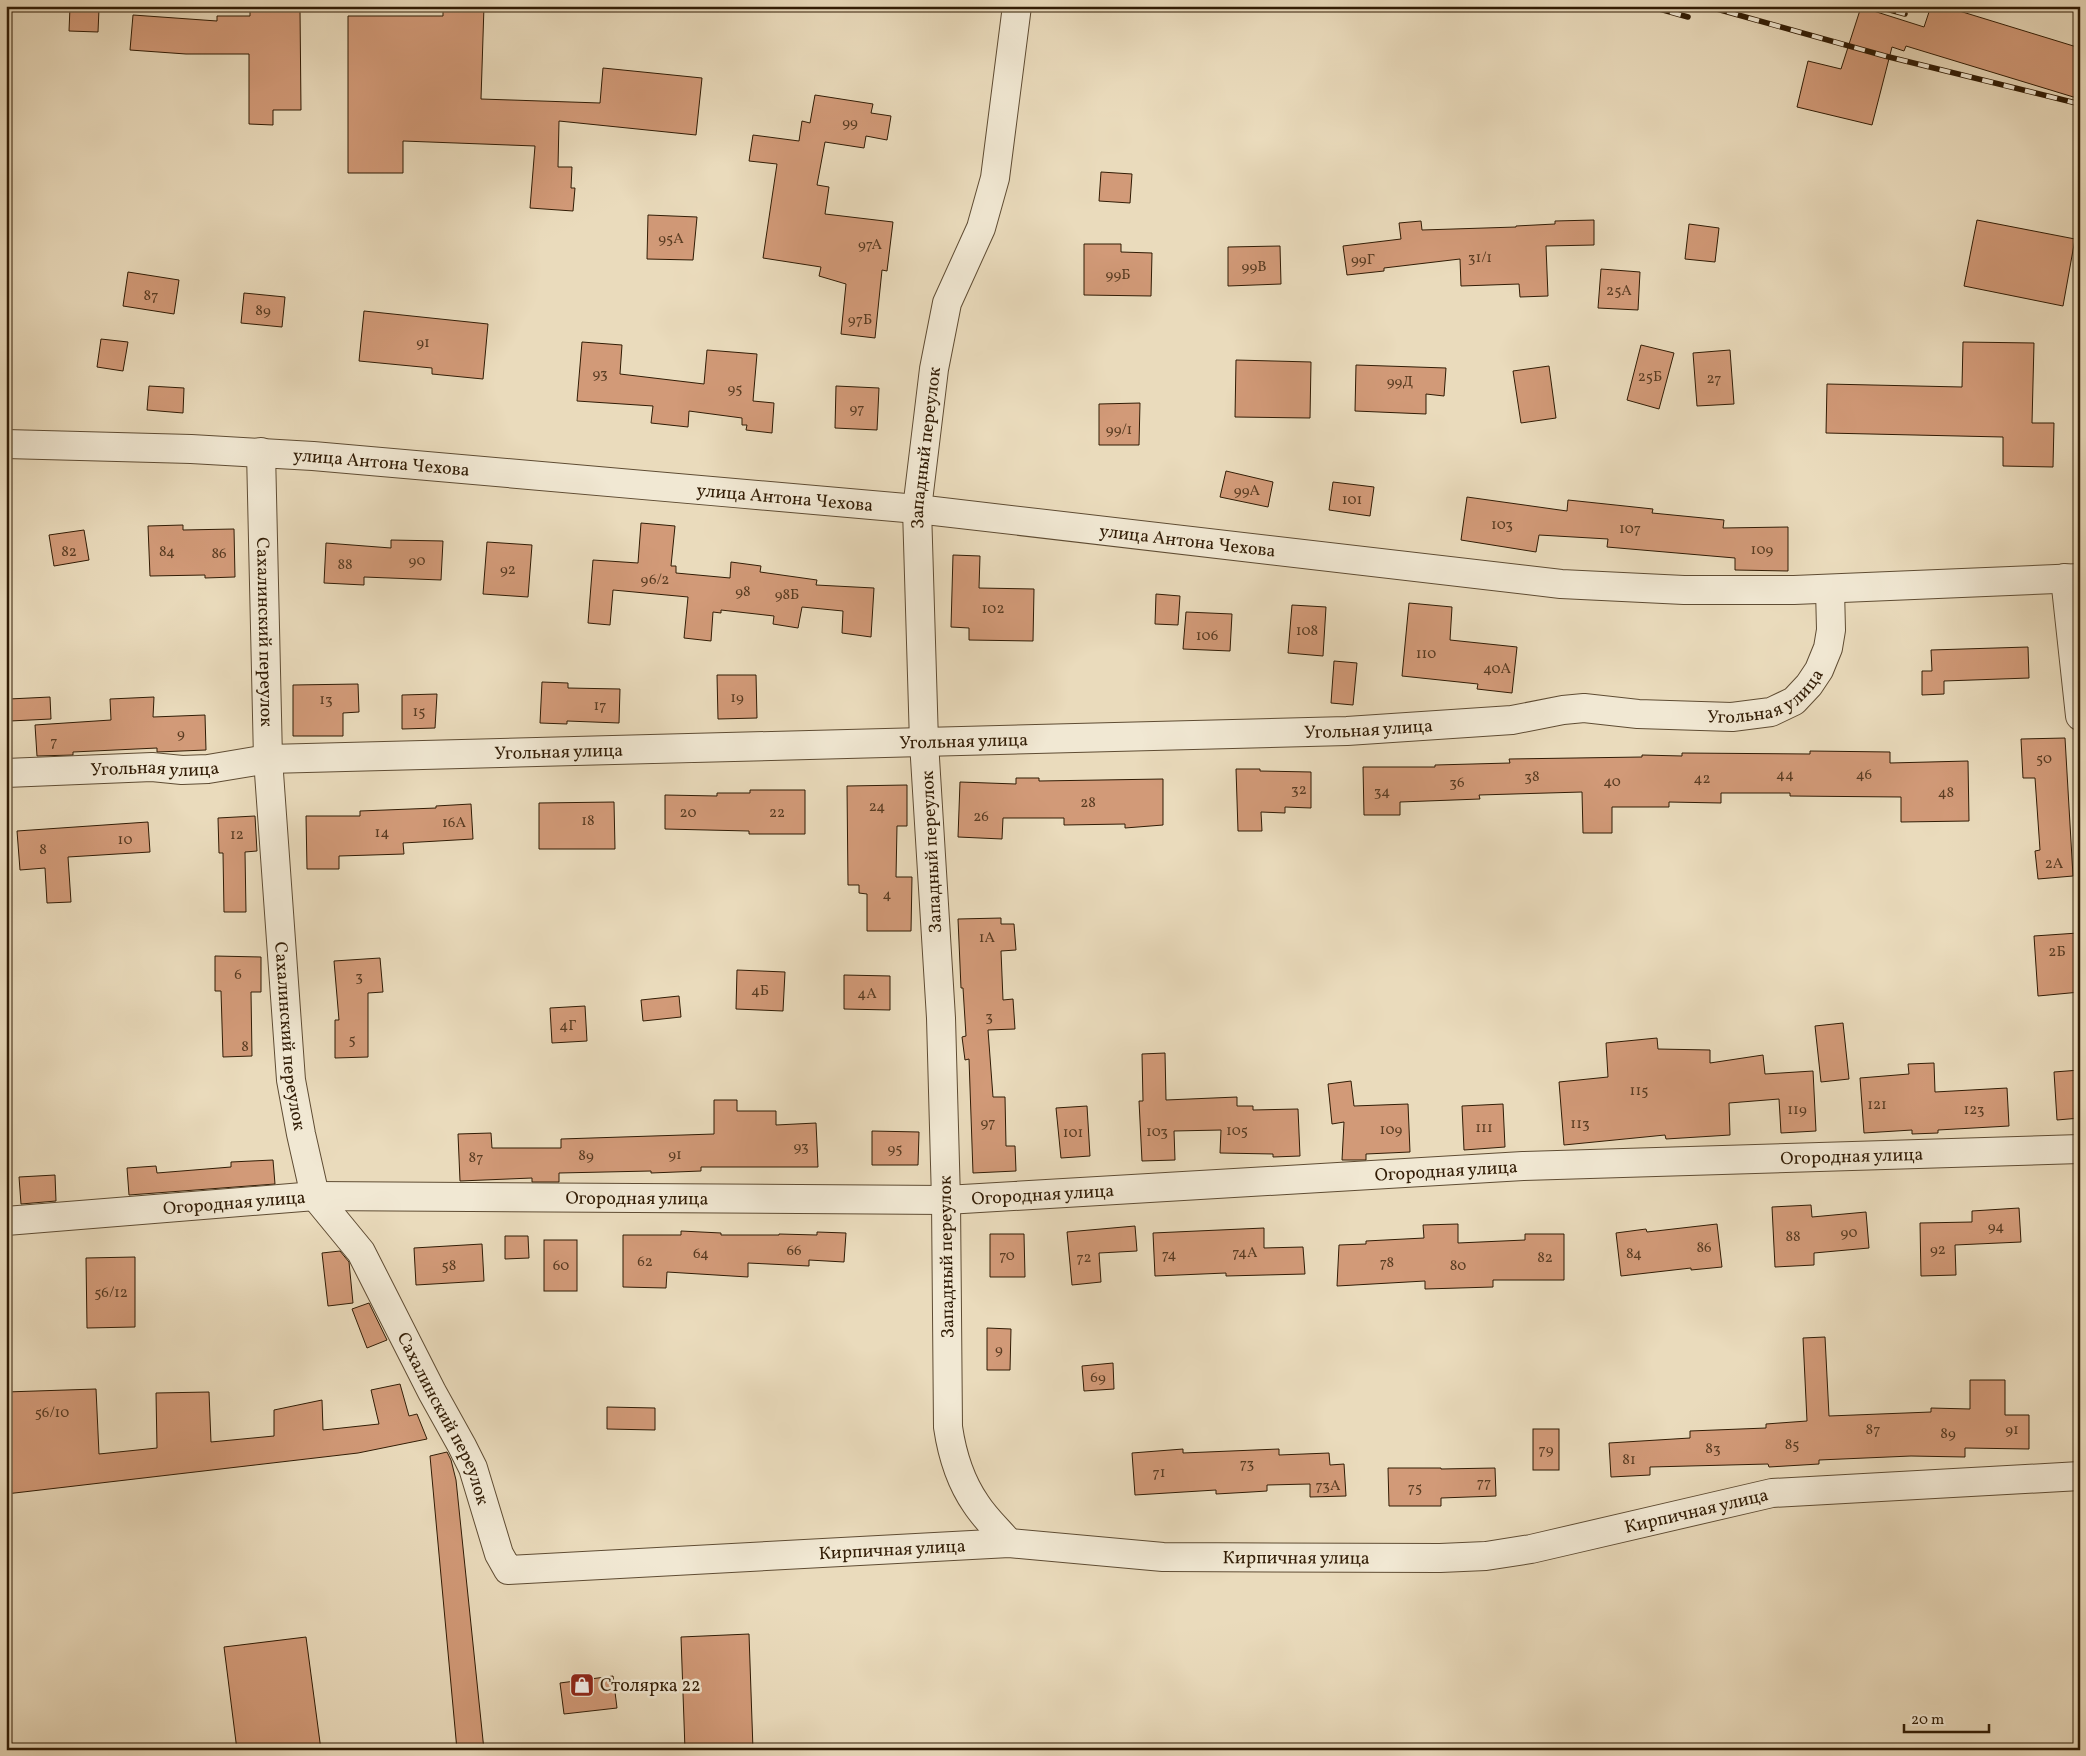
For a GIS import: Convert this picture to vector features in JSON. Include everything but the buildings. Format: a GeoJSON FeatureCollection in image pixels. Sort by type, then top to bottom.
{"type":"FeatureCollection","features":[{"type":"Feature","properties":{"kind":"street","name":"Западный переулок"},"geometry":{"type":"LineString","coordinates":[[1009,1543],[975,1504],[952,1453],[948,1427],[946,1200],[941,1018],[924,742],[917,509],[934,369],[947,303],[981,228],[995,178],[1017,6]]}},
{"type":"Feature","properties":{"kind":"street","name":"улица Антона Чехова"},"geometry":{"type":"LineString","coordinates":[[6,444],[261,452],[917,509],[1561,584],[1684,590],[1830,588]]}},
{"type":"Feature","properties":{"kind":"street","name":"Сахалинский переулок"},"geometry":{"type":"LineString","coordinates":[[261,452],[268,759],[291,1080],[315,1196],[360,1252],[462,1446],[482,1492],[499,1554],[508,1570]]}},
{"type":"Feature","properties":{"kind":"street"},"geometry":{"type":"LineString","coordinates":[[1830,588],[2073,578],[2080,716]]}},
{"type":"Feature","properties":{"kind":"street","name":"Угольная улица"},"geometry":{"type":"LineString","coordinates":[[6,773],[152,767],[182,770],[268,759],[1347,731],[1512,720],[1584,708],[1638,714],[1732,716],[1771,712],[1794,701],[1809,685],[1819,670],[1828,648],[1831,630],[1830,588]]}},
{"type":"Feature","properties":{"kind":"street","name":"Огородная улица"},"geometry":{"type":"LineString","coordinates":[[6,1222],[315,1196],[946,1200],[1523,1166],[2080,1149]]}},
{"type":"Feature","properties":{"kind":"street","name":"Кирпичная улица"},"geometry":{"type":"LineString","coordinates":[[508,1570],[1009,1543],[1163,1557],[1440,1558],[1486,1556],[1531,1549],[1772,1493],[2080,1476]]}},
{"type":"Feature","properties":{"kind":"railway"},"geometry":{"type":"LineString","coordinates":[[1649,6],[1688,17]]}},
{"type":"Feature","properties":{"kind":"railway"},"geometry":{"type":"LineString","coordinates":[[1706,6],[1885,56],[2080,104]]}},
{"type":"Feature","properties":{"kind":"railway"},"geometry":{"type":"LineString","coordinates":[[1875,6],[1905,14]]}},
{"type":"Feature","properties":{"kind":"place","name":"Столярка 22"},"geometry":{"type":"Point","coordinates":[582,1685]}}]}
